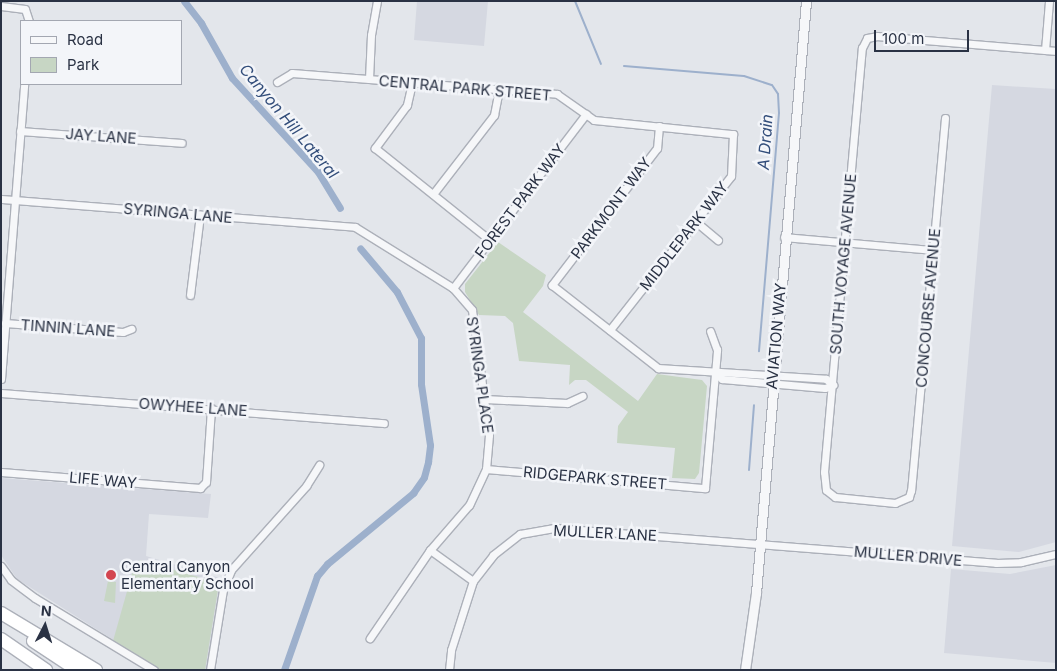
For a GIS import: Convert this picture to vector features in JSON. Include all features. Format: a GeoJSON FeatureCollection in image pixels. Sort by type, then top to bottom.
{"type":"FeatureCollection","features":[{"type":"Feature","properties":{"kind":"highway"},"geometry":{"type":"LineString","coordinates":[[1,613],[96,670]]}},
{"type":"Feature","properties":{"kind":"highway"},"geometry":{"type":"LineString","coordinates":[[1,620],[77,670]]}},
{"type":"Feature","properties":{"kind":"highway"},"geometry":{"type":"LineString","coordinates":[[1,639],[46,670]]}},
{"type":"Feature","properties":{"kind":"street"},"geometry":{"type":"LineString","coordinates":[[369,79],[371,35],[377,1]]}},
{"type":"Feature","properties":{"kind":"street","name":"AVIATION WAY"},"geometry":{"type":"LineString","coordinates":[[744,670],[759,544],[784,237],[806,1]]}},
{"type":"Feature","properties":{"kind":"street"},"geometry":{"type":"LineString","coordinates":[[1049,1],[1045,50],[1056,51]]}},
{"type":"Feature","properties":{"kind":"street"},"geometry":{"type":"LineString","coordinates":[[1,6],[18,7],[28,13],[29,20]]}},
{"type":"Feature","properties":{"kind":"street","name":"SOUTH VOYAGE AVENUE"},"geometry":{"type":"LineString","coordinates":[[826,490],[824,472],[862,48],[867,38],[877,36],[1045,50]]}},
{"type":"Feature","properties":{"kind":"street","name":"CENTRAL PARK STREET"},"geometry":{"type":"LineString","coordinates":[[277,82],[292,73],[556,94],[594,120],[734,134]]}},
{"type":"Feature","properties":{"kind":"street"},"geometry":{"type":"LineString","coordinates":[[412,83],[407,105],[375,148],[490,240]]}},
{"type":"Feature","properties":{"kind":"street"},"geometry":{"type":"LineString","coordinates":[[1,379],[24,85]]}},
{"type":"Feature","properties":{"kind":"street"},"geometry":{"type":"LineString","coordinates":[[433,194],[494,114],[499,90]]}},
{"type":"Feature","properties":{"kind":"street","name":"FOREST PARK WAY"},"geometry":{"type":"LineString","coordinates":[[454,288],[586,114]]}},
{"type":"Feature","properties":{"kind":"street","name":"CONCOURSE AVENUE"},"geometry":{"type":"LineString","coordinates":[[826,490],[835,497],[895,503],[908,497],[945,118]]}},
{"type":"Feature","properties":{"kind":"street","name":"PARKMONT WAY"},"geometry":{"type":"LineString","coordinates":[[610,330],[552,285],[657,148],[659,126]]}},
{"type":"Feature","properties":{"kind":"street","name":"JAY LANE"},"geometry":{"type":"LineString","coordinates":[[20,131],[182,143]]}},
{"type":"Feature","properties":{"kind":"street","name":"MIDDLEPARK WAY"},"geometry":{"type":"LineString","coordinates":[[610,330],[732,176],[734,134]]}},
{"type":"Feature","properties":{"kind":"street","name":"SYRINGA LANE"},"geometry":{"type":"LineString","coordinates":[[1,199],[355,227]]}},
{"type":"Feature","properties":{"kind":"street"},"geometry":{"type":"LineString","coordinates":[[190,295],[200,215]]}},
{"type":"Feature","properties":{"kind":"street"},"geometry":{"type":"LineString","coordinates":[[696,221],[718,240]]}},
{"type":"Feature","properties":{"kind":"street","name":"SYRINGA PLACE"},"geometry":{"type":"LineString","coordinates":[[355,227],[454,288],[472,310],[489,435],[486,469],[469,505],[430,550],[370,638]]}},
{"type":"Feature","properties":{"kind":"street"},"geometry":{"type":"LineString","coordinates":[[784,237],[933,250]]}},
{"type":"Feature","properties":{"kind":"street","name":"TINNIN LANE"},"geometry":{"type":"LineString","coordinates":[[5,323],[123,332],[131,329]]}},
{"type":"Feature","properties":{"kind":"street"},"geometry":{"type":"LineString","coordinates":[[610,330],[658,368],[716,374],[722,370],[772,379],[826,379],[833,385]]}},
{"type":"Feature","properties":{"kind":"street"},"geometry":{"type":"LineString","coordinates":[[710,331],[717,350],[716,374]]}},
{"type":"Feature","properties":{"kind":"street","name":"RIDGEPARK STREET"},"geometry":{"type":"LineString","coordinates":[[486,469],[705,488],[716,374]]}},
{"type":"Feature","properties":{"kind":"street","name":"OWYHEE LANE"},"geometry":{"type":"LineString","coordinates":[[1,392],[384,423]]}},
{"type":"Feature","properties":{"kind":"street"},"geometry":{"type":"LineString","coordinates":[[485,399],[567,404],[582,396]]}},
{"type":"Feature","properties":{"kind":"street","name":"LIFE WAY"},"geometry":{"type":"LineString","coordinates":[[1,472],[204,486],[211,408]]}},
{"type":"Feature","properties":{"kind":"street"},"geometry":{"type":"LineString","coordinates":[[210,670],[223,590],[231,570],[306,486],[319,465]]}},
{"type":"Feature","properties":{"kind":"street","name":"MULLER LANE"},"geometry":{"type":"LineString","coordinates":[[449,670],[451,650],[473,581],[493,555],[520,534],[555,528],[759,544]]}},
{"type":"Feature","properties":{"kind":"street","name":"MULLER DRIVE"},"geometry":{"type":"LineString","coordinates":[[759,544],[996,563],[1021,562],[1056,554]]}},
{"type":"Feature","properties":{"kind":"street"},"geometry":{"type":"LineString","coordinates":[[430,550],[473,581]]}},
{"type":"Feature","properties":{"kind":"street"},"geometry":{"type":"LineString","coordinates":[[1,566],[12,580],[154,670]]}},
{"type":"Feature","properties":{"kind":"shaded area"},"geometry":{"type":"Polygon","coordinates":[[[417,1],[488,1],[484,46],[414,40],[417,1]]]}},
{"type":"Feature","properties":{"kind":"shaded area"},"geometry":{"type":"Polygon","coordinates":[[[992,85],[1056,89],[1056,542],[1019,552],[952,546],[992,85]]]}},
{"type":"Feature","properties":{"kind":"shaded area","name":"Central Canyon Elementary School"},"geometry":{"type":"Polygon","coordinates":[[[1,478],[211,494],[208,518],[149,514],[146,556],[223,579],[207,670],[161,670],[17,579],[1,555],[1,478]]]}},
{"type":"Feature","properties":{"kind":"shaded area"},"geometry":{"type":"Polygon","coordinates":[[[1056,565],[1056,663],[944,653],[951,569],[1010,574],[1056,565]]]}},
{"type":"Feature","properties":{"kind":"green space"},"geometry":{"type":"Polygon","coordinates":[[[498,242],[546,275],[543,286],[523,312],[638,401],[657,374],[702,380],[707,386],[699,473],[695,479],[672,478],[675,448],[617,443],[618,426],[628,412],[586,380],[575,380],[569,385],[570,365],[519,361],[513,323],[505,316],[479,315],[465,292],[465,284],[498,242]]]}},
{"type":"Feature","properties":{"kind":"green space"},"geometry":{"type":"Polygon","coordinates":[[[140,560],[219,583],[205,670],[161,670],[113,641],[135,563],[140,560]]]}},
{"type":"Feature","properties":{"kind":"green space"},"geometry":{"type":"Polygon","coordinates":[[[108,581],[116,582],[115,603],[104,601],[108,581]]]}},
{"type":"Feature","properties":{"kind":"waterway","name":"Canyon Hill Lateral"},"geometry":{"type":"LineString","coordinates":[[184,1],[201,23],[232,78],[318,172],[340,208]]}},
{"type":"Feature","properties":{"kind":"waterway","name":"A Drain"},"geometry":{"type":"LineString","coordinates":[[575,1],[601,64]]}},
{"type":"Feature","properties":{"kind":"waterway","name":"A Drain"},"geometry":{"type":"LineString","coordinates":[[624,66],[744,76],[772,85],[778,94],[779,113],[759,351]]}},
{"type":"Feature","properties":{"kind":"waterway","name":"Canyon Hill Lateral"},"geometry":{"type":"LineString","coordinates":[[284,670],[317,576],[327,564],[413,493],[424,477],[428,462],[430,445],[421,384],[421,338],[397,292],[360,248]]}},
{"type":"Feature","properties":{"kind":"waterway","name":"A Drain"},"geometry":{"type":"LineString","coordinates":[[749,470],[754,405]]}},
{"type":"Feature","properties":{"kind":"place","name":"Central Canyon Elementary School"},"geometry":{"type":"Point","coordinates":[111,575]}}]}
